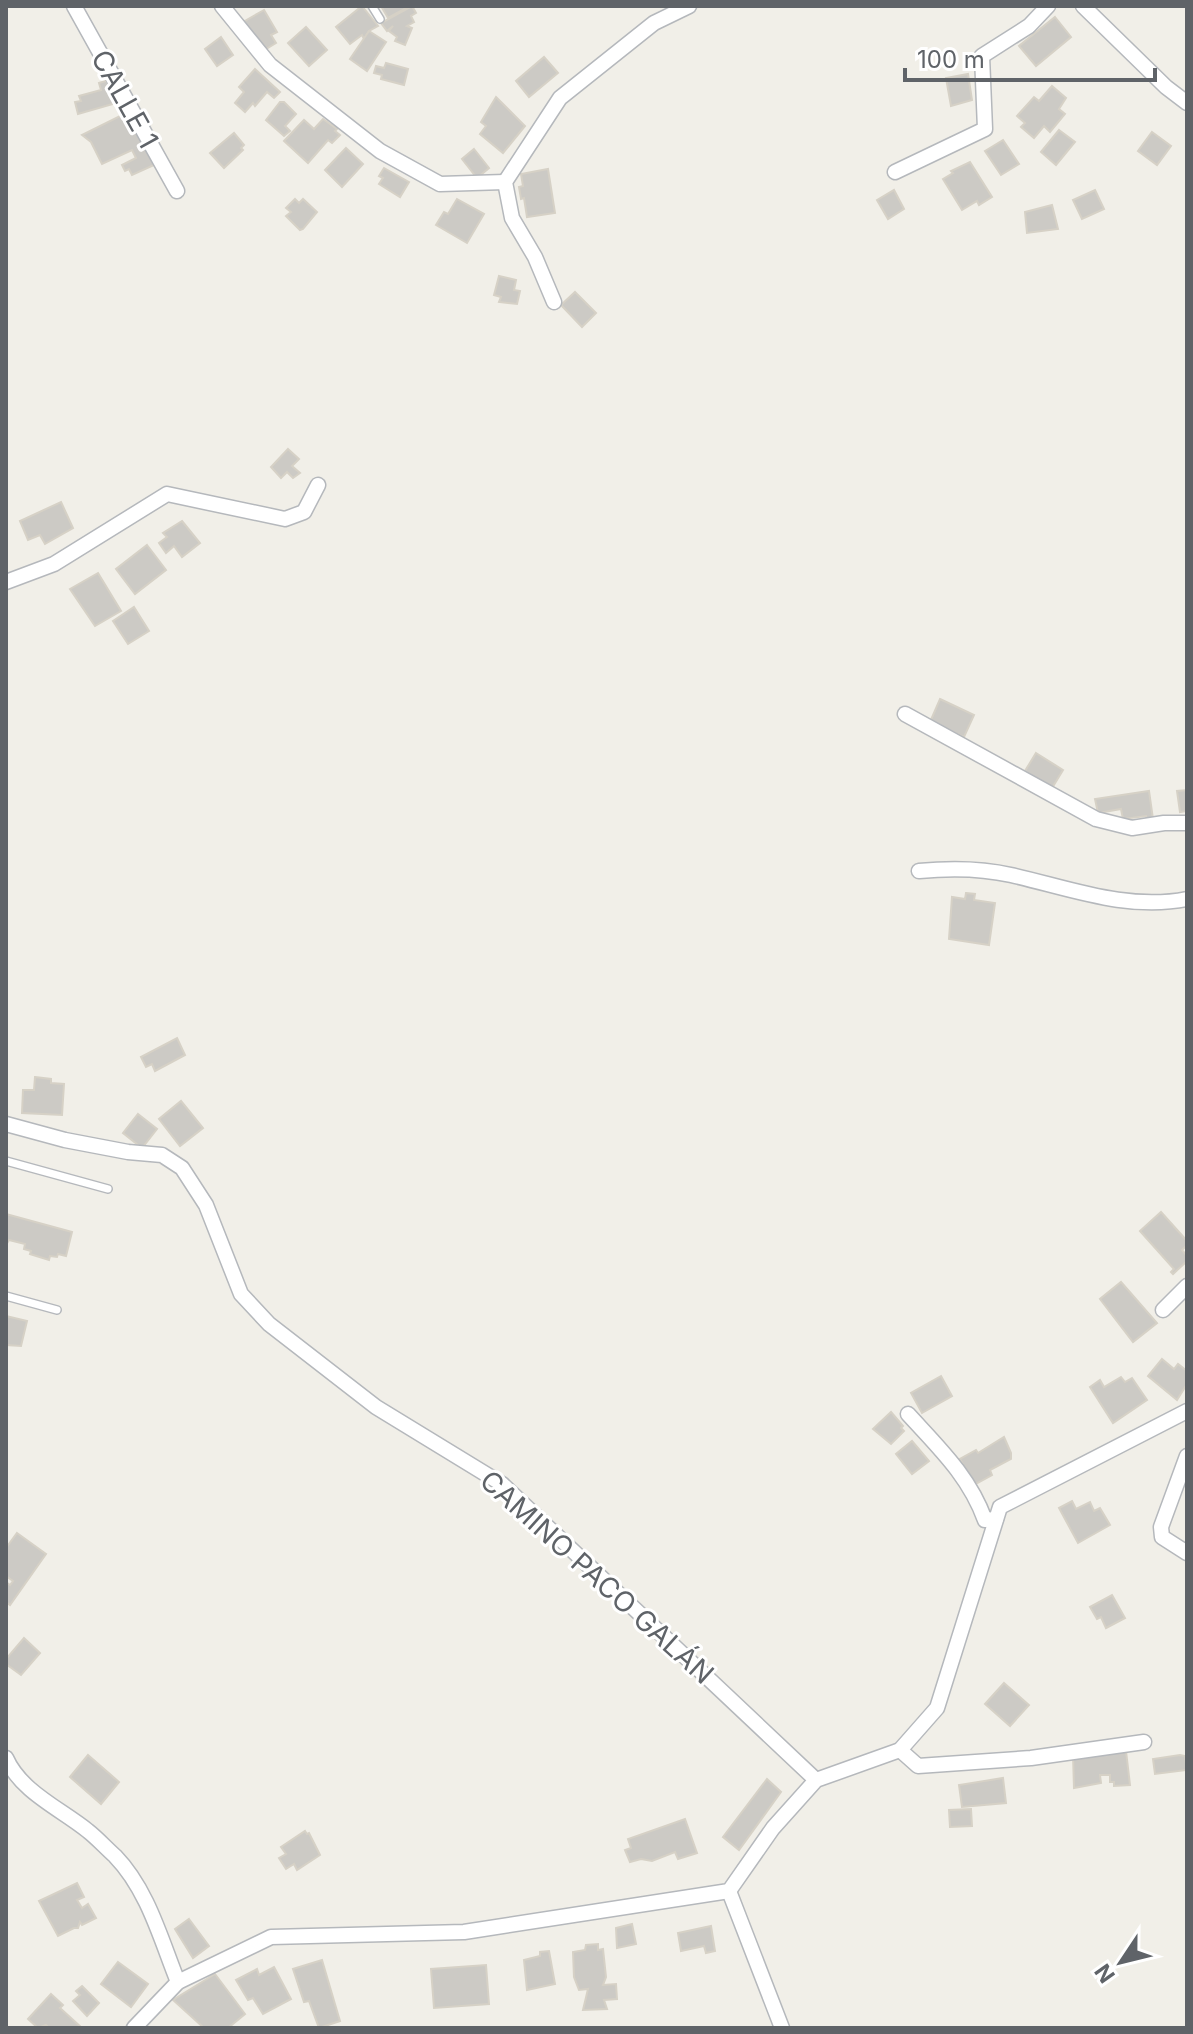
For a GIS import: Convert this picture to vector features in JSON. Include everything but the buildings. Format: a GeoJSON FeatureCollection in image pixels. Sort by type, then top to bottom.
{"type":"FeatureCollection","features":[{"type":"Feature","properties":{"kind":"street","name":"CALLE 1"},"geometry":{"type":"LineString","coordinates":[[74,6],[177,191]]}},
{"type":"Feature","properties":{"kind":"street"},"geometry":{"type":"LineString","coordinates":[[222,6],[270,65],[380,151],[440,184],[505,182]]}},
{"type":"Feature","properties":{"kind":"street"},"geometry":{"type":"LineString","coordinates":[[554,302],[535,257],[512,218],[505,182],[560,98],[654,23],[689,6]]}},
{"type":"Feature","properties":{"kind":"street"},"geometry":{"type":"LineString","coordinates":[[895,172],[985,129],[982,56],[1029,26],[1048,6]]}},
{"type":"Feature","properties":{"kind":"street"},"geometry":{"type":"LineString","coordinates":[[1083,6],[1166,87],[1187,103]]}},
{"type":"Feature","properties":{"kind":"street"},"geometry":{"type":"LineString","coordinates":[[6,582],[54,564],[167,494],[285,519],[304,512],[318,485]]}},
{"type":"Feature","properties":{"kind":"street"},"geometry":{"type":"LineString","coordinates":[[905,714],[1096,819],[1132,828],[1187,823]]}},
{"type":"Feature","properties":{"kind":"street"},"geometry":{"type":"LineString","coordinates":[[919,871],[955,867],[1009,874],[1090,896],[1160,905],[1187,899]]}},
{"type":"Feature","properties":{"kind":"street","name":"CAMINO PACO GALÁN"},"geometry":{"type":"LineString","coordinates":[[6,1124],[65,1140],[162,1155],[182,1168],[206,1205],[241,1294],[269,1324],[376,1407],[502,1484],[816,1780]]}},
{"type":"Feature","properties":{"kind":"street"},"geometry":{"type":"LineString","coordinates":[[1163,1310],[1187,1286]]}},
{"type":"Feature","properties":{"kind":"street"},"geometry":{"type":"LineString","coordinates":[[134,2028],[178,1982],[271,1937],[464,1932],[729,1891],[773,1828],[816,1780],[900,1750],[937,1708],[1000,1507],[1187,1411]]}},
{"type":"Feature","properties":{"kind":"street"},"geometry":{"type":"LineString","coordinates":[[908,1414],[961,1471],[977,1496],[985,1520],[996,1519]]}},
{"type":"Feature","properties":{"kind":"street"},"geometry":{"type":"LineString","coordinates":[[1187,1456],[1161,1527],[1162,1537],[1187,1553]]}},
{"type":"Feature","properties":{"kind":"street"},"geometry":{"type":"LineString","coordinates":[[900,1750],[918,1766],[1031,1758],[1144,1742]]}},
{"type":"Feature","properties":{"kind":"street"},"geometry":{"type":"LineString","coordinates":[[6,1758],[38,1796],[89,1832],[118,1860],[146,1901],[178,1982]]}},
{"type":"Feature","properties":{"kind":"street"},"geometry":{"type":"LineString","coordinates":[[729,1891],[782,2028]]}},
{"type":"Feature","properties":{"kind":"lane"},"geometry":{"type":"LineString","coordinates":[[372,6],[380,19]]}},
{"type":"Feature","properties":{"kind":"lane"},"geometry":{"type":"LineString","coordinates":[[6,1161],[108,1189]]}},
{"type":"Feature","properties":{"kind":"lane"},"geometry":{"type":"LineString","coordinates":[[6,1296],[57,1310]]}}]}
